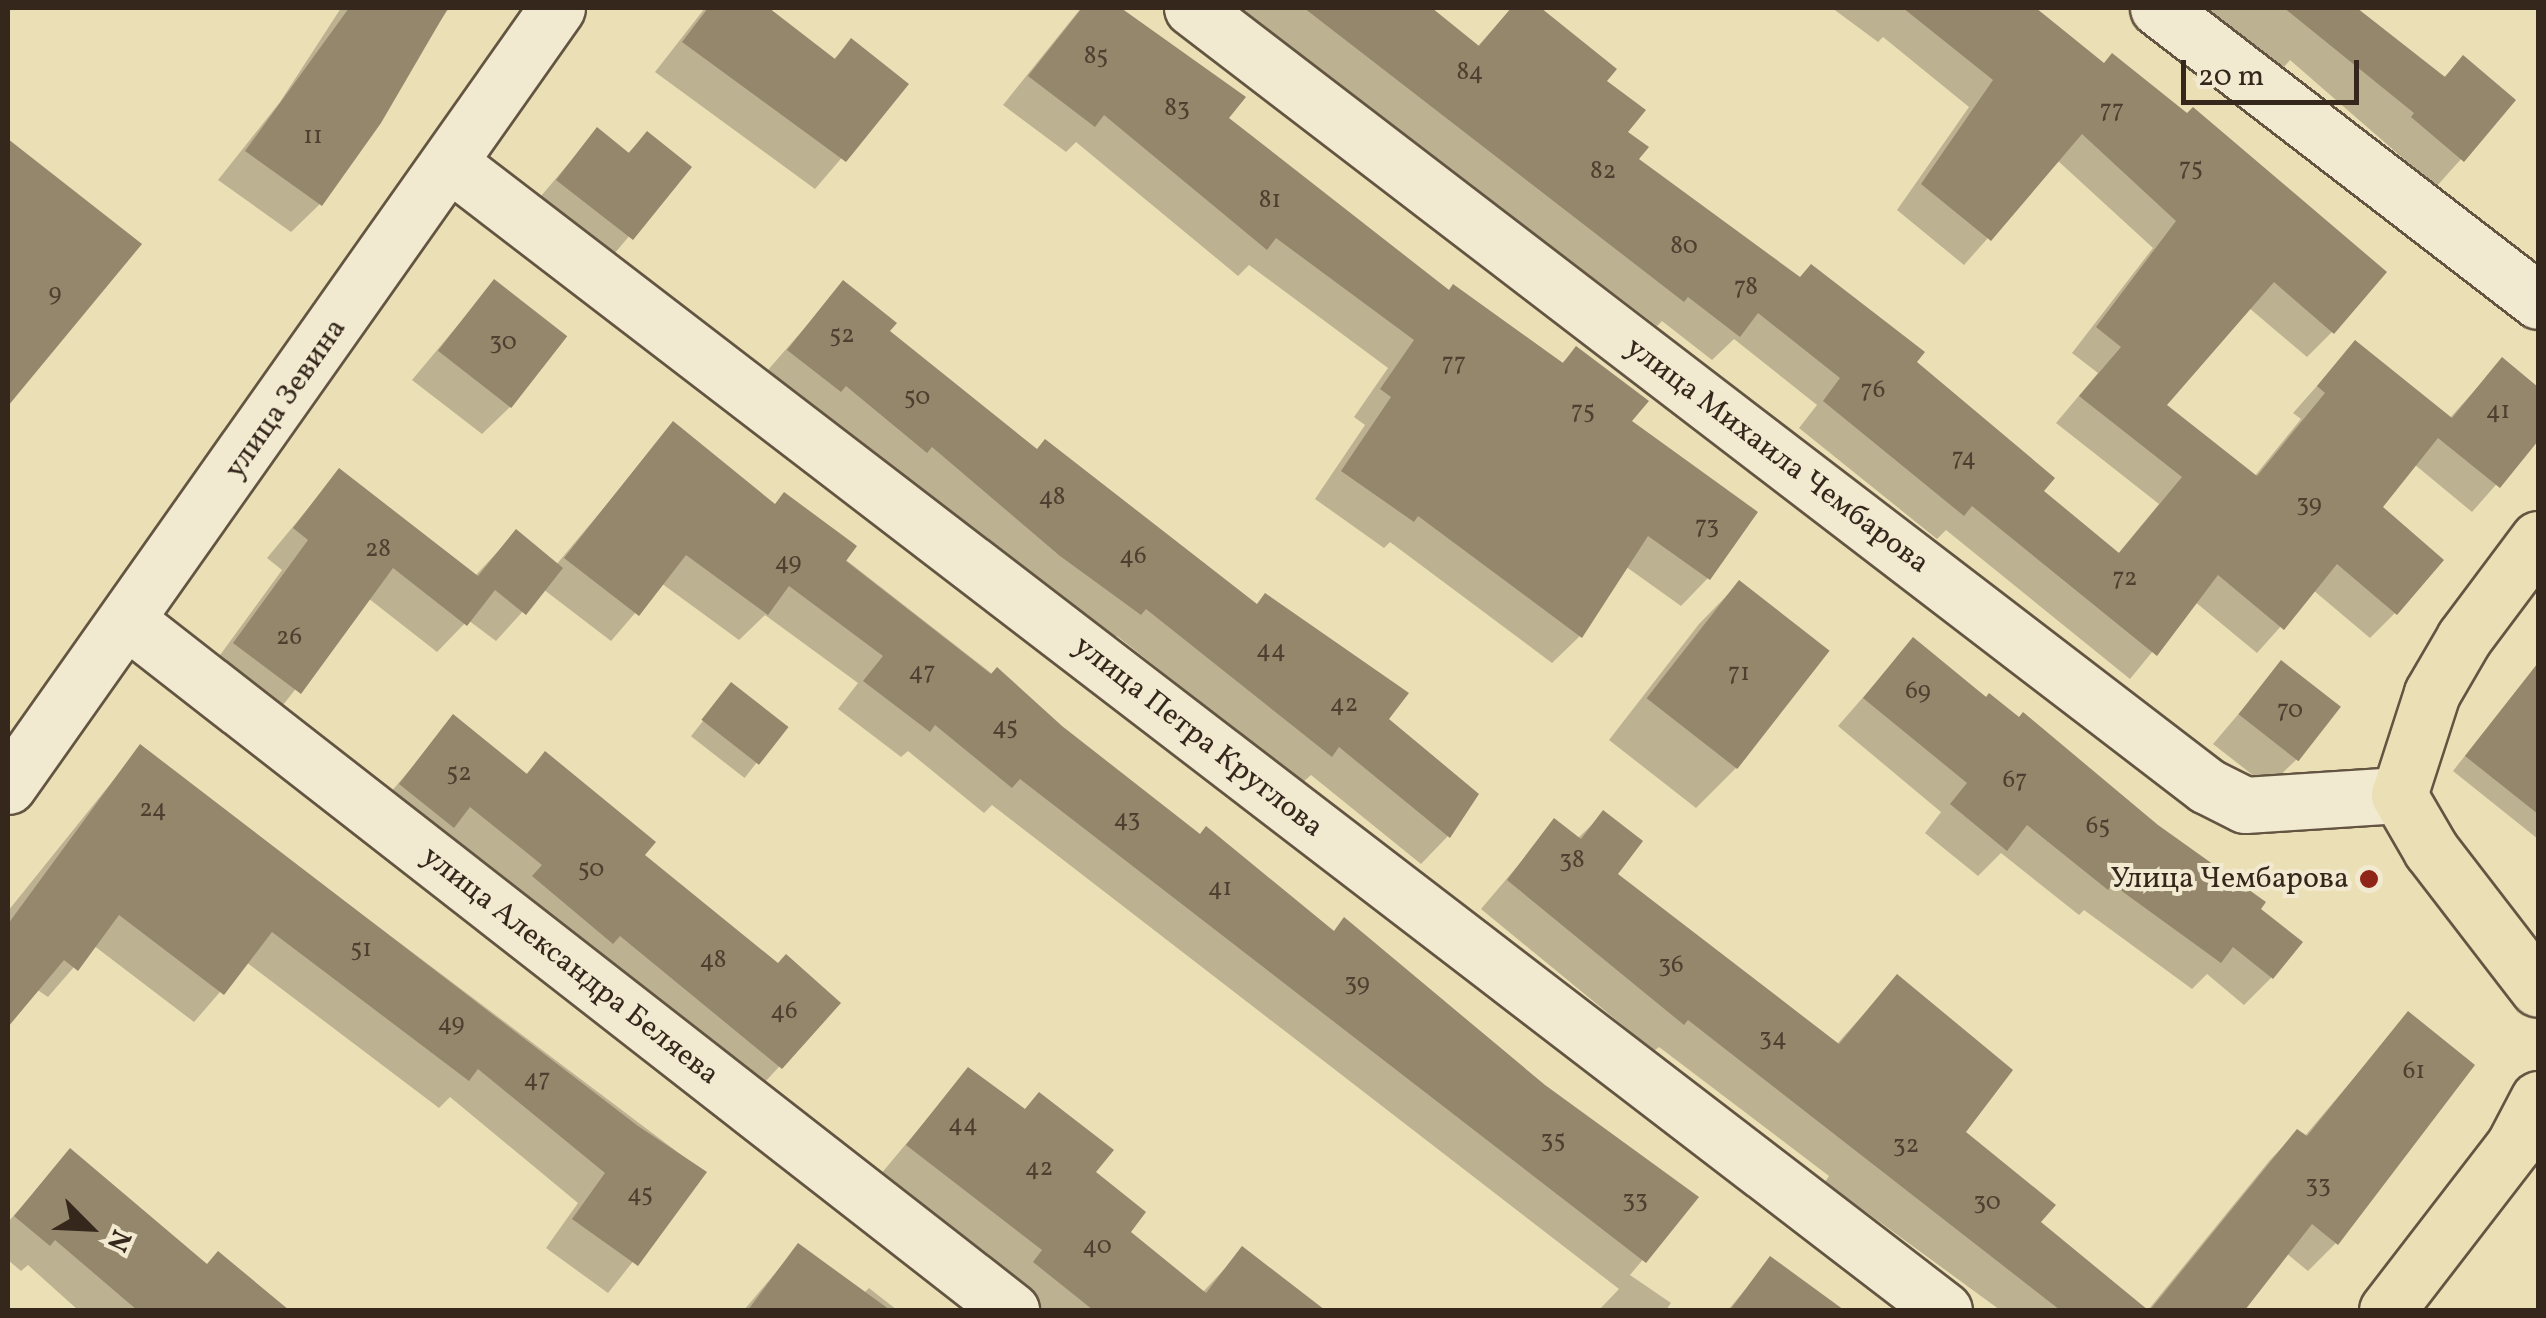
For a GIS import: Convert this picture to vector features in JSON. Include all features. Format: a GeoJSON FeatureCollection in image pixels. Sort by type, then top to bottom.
{"type":"FeatureCollection","features":[{"type":"Feature","properties":{"kind":"main road"},"geometry":{"type":"LineString","coordinates":[[2538,540],[2464,638],[2432,693],[2398,795],[2431,850],[2538,989]]}},
{"type":"Feature","properties":{"kind":"main road"},"geometry":{"type":"LineString","coordinates":[[2386,1310],[2514,1145],[2538,1099]]}},
{"type":"Feature","properties":{"kind":"street","name":"улица Зевина"},"geometry":{"type":"LineString","coordinates":[[8,786],[128,622],[557,8]]}},
{"type":"Feature","properties":{"kind":"street","name":"улица Михаила Чембарова"},"geometry":{"type":"LineString","coordinates":[[1192,8],[2207,786],[2244,804],[2398,795]]}},
{"type":"Feature","properties":{"kind":"street"},"geometry":{"type":"LineString","coordinates":[[2158,8],[2538,301]]}},
{"type":"Feature","properties":{"kind":"street","name":"улица Петра Круглова"},"geometry":{"type":"LineString","coordinates":[[451,164],[1944,1310]]}},
{"type":"Feature","properties":{"kind":"street","name":"улица Александра Беляева"},"geometry":{"type":"LineString","coordinates":[[128,622],[1011,1310]]}},
{"type":"Feature","properties":{"kind":"building"},"geometry":{"type":"Polygon","coordinates":[[[349,8],[448,8],[381,123],[322,206],[245,151],[349,8]]]}},
{"type":"Feature","properties":{"kind":"building"},"geometry":{"type":"Polygon","coordinates":[[[708,8],[769,8],[835,59],[851,38],[909,84],[846,162],[682,42],[708,8]]]}},
{"type":"Feature","properties":{"kind":"building"},"geometry":{"type":"Polygon","coordinates":[[[1082,8],[1121,8],[1246,97],[1229,118],[1449,290],[1453,284],[1563,363],[1576,346],[1649,401],[1632,421],[1758,512],[1710,580],[1648,536],[1582,638],[1418,516],[1414,522],[1341,471],[1391,397],[1380,389],[1414,340],[1276,238],[1267,250],[1104,115],[1095,127],[1028,76],[1082,8]]]}},
{"type":"Feature","properties":{"kind":"building"},"geometry":{"type":"Polygon","coordinates":[[[1304,8],[1432,8],[1479,46],[1511,8],[1541,8],[1617,69],[1607,81],[1646,110],[1628,132],[1649,147],[1639,159],[1800,277],[1811,264],[1925,352],[1917,362],[2055,478],[2044,491],[2119,553],[2182,477],[2079,396],[2121,347],[2096,327],[2176,221],[2082,134],[1991,241],[1921,184],[1993,80],[1903,8],[2036,8],[2104,63],[2112,53],[2187,113],[2193,107],[2387,272],[2334,334],[2274,282],[2167,405],[2257,476],[2325,393],[2317,386],[2355,340],[2452,418],[2502,357],[2538,387],[2538,441],[2500,488],[2438,438],[2383,507],[2444,560],[2397,615],[2337,564],[2284,630],[2218,575],[2157,656],[1972,506],[1964,516],[1823,401],[1840,378],[1758,313],[1740,337],[1688,297],[1684,302],[1304,8]]]}},
{"type":"Feature","properties":{"kind":"building"},"geometry":{"type":"Polygon","coordinates":[[[2284,8],[2357,8],[2445,77],[2463,55],[2516,100],[2464,162],[2411,117],[2414,113],[2284,8]]]}},
{"type":"Feature","properties":{"kind":"building"},"geometry":{"type":"Polygon","coordinates":[[[597,127],[629,153],[647,131],[692,167],[633,240],[556,180],[597,127]]]}},
{"type":"Feature","properties":{"kind":"building"},"geometry":{"type":"Polygon","coordinates":[[[8,139],[142,244],[8,406],[8,139]]]}},
{"type":"Feature","properties":{"kind":"building"},"geometry":{"type":"Polygon","coordinates":[[[494,279],[567,336],[511,408],[438,351],[494,279]]]}},
{"type":"Feature","properties":{"kind":"building"},"geometry":{"type":"Polygon","coordinates":[[[843,280],[897,323],[890,331],[1037,449],[1045,439],[1257,604],[1265,593],[1409,693],[1389,719],[1479,794],[1450,838],[1339,747],[1332,757],[1146,609],[1141,615],[1060,556],[932,447],[927,453],[846,386],[841,392],[787,350],[843,280]]]}},
{"type":"Feature","properties":{"kind":"building"},"geometry":{"type":"Polygon","coordinates":[[[673,421],[775,504],[784,492],[857,546],[846,561],[991,674],[997,667],[1062,726],[1200,834],[1206,826],[1334,931],[1344,917],[1545,1085],[1699,1197],[1646,1263],[1020,779],[1012,788],[935,725],[930,732],[863,681],[883,656],[789,586],[768,615],[686,555],[639,616],[564,558],[673,421]]]}},
{"type":"Feature","properties":{"kind":"building"},"geometry":{"type":"Polygon","coordinates":[[[339,468],[478,576],[516,529],[563,568],[526,615],[495,590],[467,626],[393,568],[301,694],[233,643],[308,540],[293,528],[339,468]]]}},
{"type":"Feature","properties":{"kind":"building"},"geometry":{"type":"Polygon","coordinates":[[[1739,580],[1830,651],[1737,769],[1647,698],[1739,580]]]}},
{"type":"Feature","properties":{"kind":"building"},"geometry":{"type":"Polygon","coordinates":[[[1913,637],[1986,697],[1989,693],[2019,717],[2023,712],[2158,825],[2266,902],[2261,909],[2303,942],[2273,979],[2233,947],[2221,963],[2112,884],[2108,890],[2027,825],[2007,851],[1950,804],[1967,783],[1863,698],[1913,637]]]}},
{"type":"Feature","properties":{"kind":"building"},"geometry":{"type":"Polygon","coordinates":[[[2281,660],[2341,707],[2298,761],[2239,714],[2281,660]]]}},
{"type":"Feature","properties":{"kind":"building"},"geometry":{"type":"Polygon","coordinates":[[[2538,663],[2538,814],[2465,756],[2538,663]]]}},
{"type":"Feature","properties":{"kind":"building"},"geometry":{"type":"Polygon","coordinates":[[[731,682],[789,727],[759,765],[701,720],[731,682]]]}},
{"type":"Feature","properties":{"kind":"building"},"geometry":{"type":"Polygon","coordinates":[[[453,714],[527,774],[545,751],[656,842],[645,855],[778,963],[786,954],[841,1003],[782,1069],[620,936],[613,944],[532,876],[542,865],[470,807],[454,828],[399,784],[453,714]]]}},
{"type":"Feature","properties":{"kind":"building"},"geometry":{"type":"Polygon","coordinates":[[[140,744],[638,1126],[707,1172],[638,1266],[572,1219],[605,1173],[478,1069],[469,1081],[272,932],[224,995],[119,915],[78,971],[64,960],[8,1027],[8,924],[140,744]]]}},
{"type":"Feature","properties":{"kind":"building"},"geometry":{"type":"Polygon","coordinates":[[[1603,810],[1643,841],[1618,874],[1839,1044],[1897,974],[2013,1070],[1966,1132],[2056,1205],[2041,1222],[2148,1310],[2060,1310],[1688,1020],[1684,1025],[1507,880],[1554,818],[1581,839],[1603,810]]]}},
{"type":"Feature","properties":{"kind":"building"},"geometry":{"type":"Polygon","coordinates":[[[2408,1011],[2475,1065],[2338,1245],[2312,1224],[2245,1310],[2150,1310],[2297,1129],[2307,1136],[2408,1011]]]}},
{"type":"Feature","properties":{"kind":"building"},"geometry":{"type":"Polygon","coordinates":[[[968,1067],[1025,1109],[1039,1092],[1114,1150],[1096,1172],[1146,1212],[1131,1232],[1206,1293],[1242,1246],[1325,1310],[1093,1310],[1033,1262],[1042,1250],[906,1145],[968,1067]]]}},
{"type":"Feature","properties":{"kind":"building"},"geometry":{"type":"Polygon","coordinates":[[[70,1148],[207,1264],[218,1251],[289,1310],[137,1310],[55,1240],[50,1246],[14,1216],[70,1148]]]}},
{"type":"Feature","properties":{"kind":"building"},"geometry":{"type":"Polygon","coordinates":[[[798,1243],[890,1310],[748,1310],[798,1243]]]}},
{"type":"Feature","properties":{"kind":"building"},"geometry":{"type":"Polygon","coordinates":[[[1770,1256],[1844,1310],[1730,1310],[1770,1256]]]}},
{"type":"Feature","properties":{"kind":"place","name":"Улица Чембарова"},"geometry":{"type":"Point","coordinates":[2369,879]}}]}
